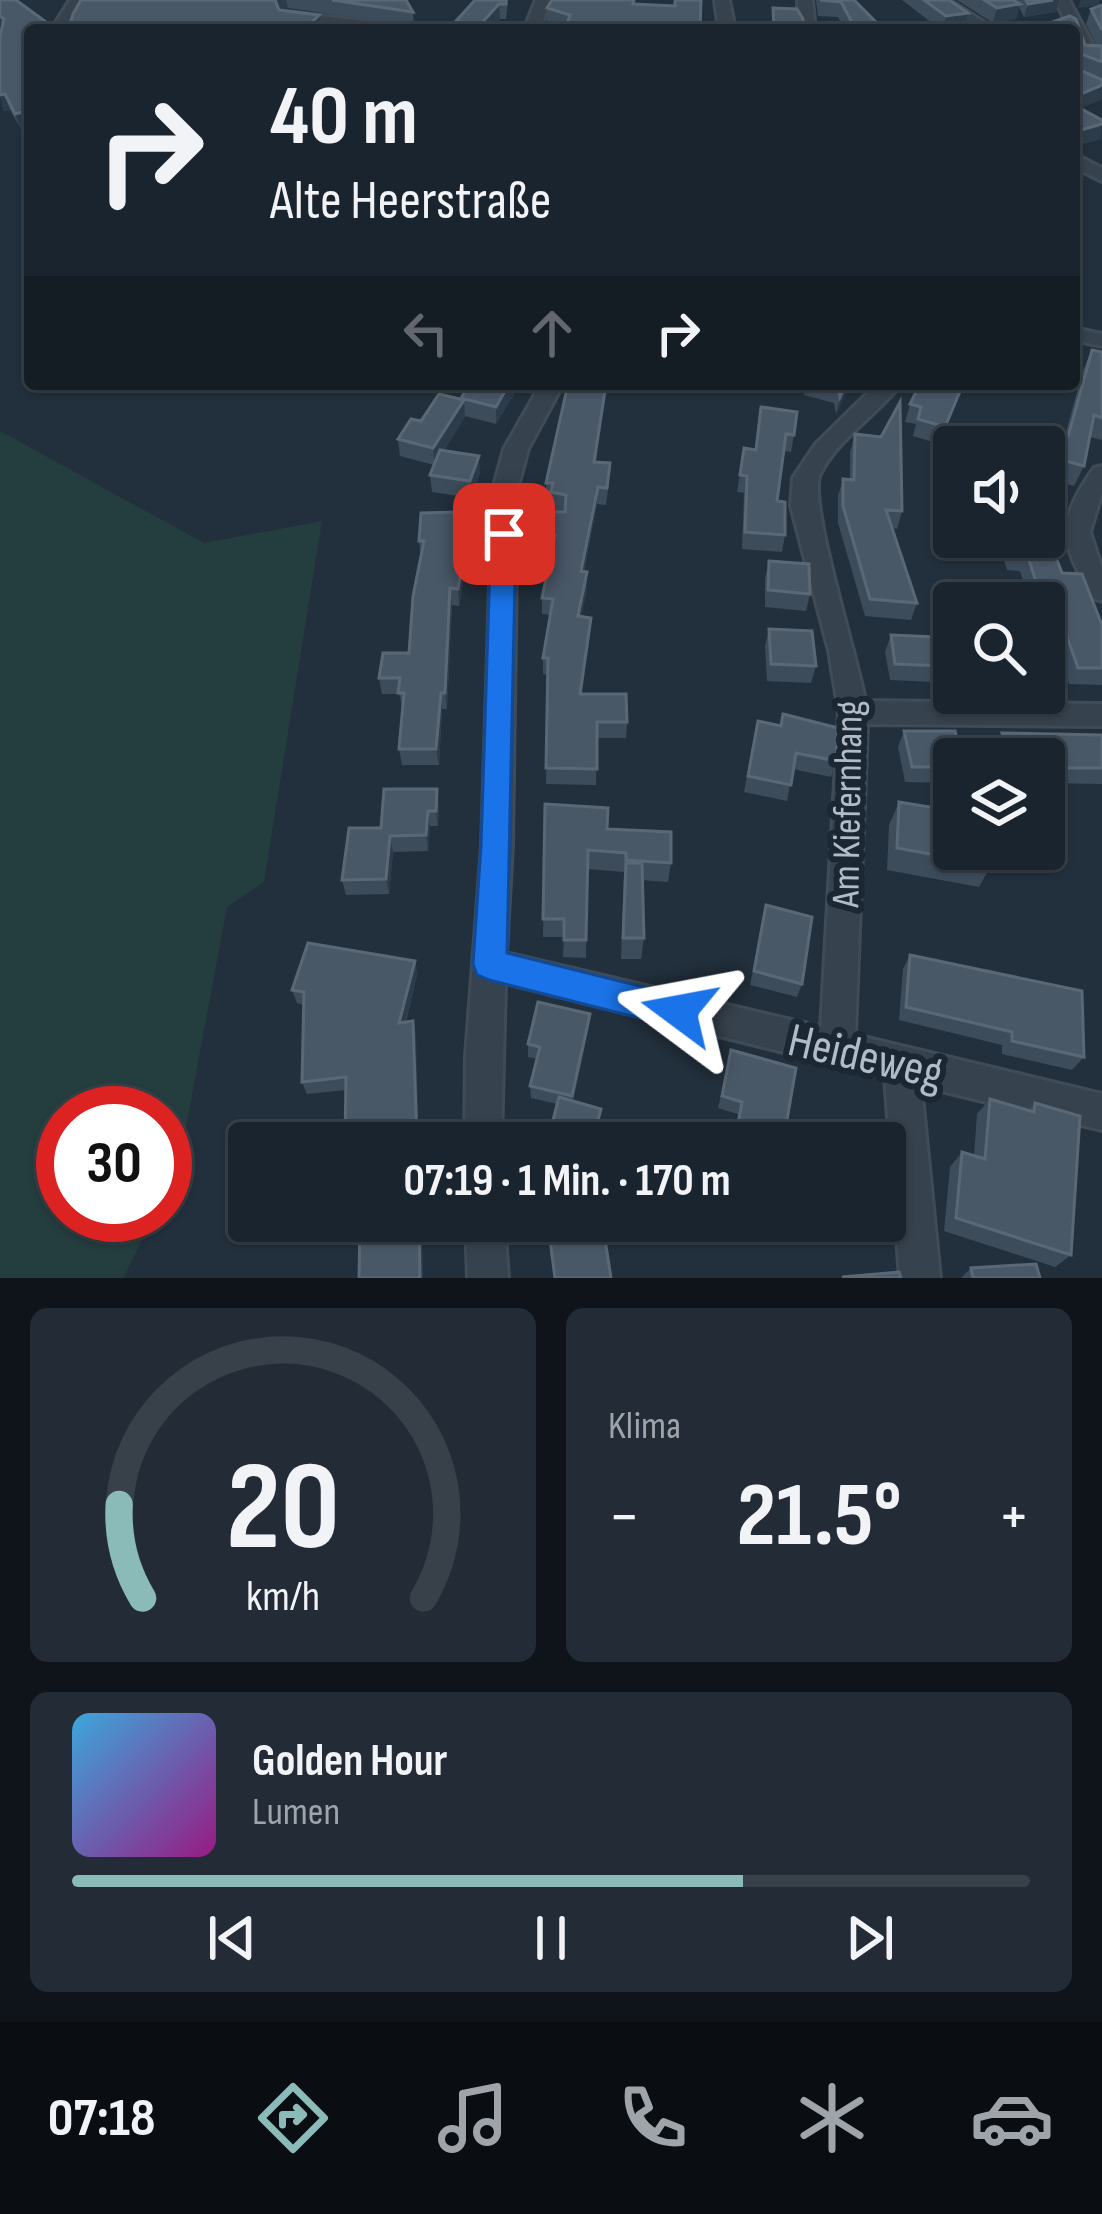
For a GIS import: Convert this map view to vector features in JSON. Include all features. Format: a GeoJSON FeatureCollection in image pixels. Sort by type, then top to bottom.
{"type":"FeatureCollection","features":[{"type":"Feature","properties":{"kind":"street"},"geometry":{"type":"LineString","coordinates":[[279,24],[302,0]]}},
{"type":"Feature","properties":{"kind":"street"},"geometry":{"type":"LineString","coordinates":[[938,0],[978,24]]}},
{"type":"Feature","properties":{"kind":"street"},"geometry":{"type":"LineString","coordinates":[[287,17],[353,24]]}},
{"type":"Feature","properties":{"kind":"street"},"geometry":{"type":"LineString","coordinates":[[484,1122],[497,846],[505,490],[516,449],[549,390]]}},
{"type":"Feature","properties":{"kind":"street","name":"Am Kiefernhang"},"geometry":{"type":"LineString","coordinates":[[837,1048],[853,712],[843,651],[803,506],[805,478],[823,451],[884,390]]}},
{"type":"Feature","properties":{"kind":"street"},"geometry":{"type":"LineString","coordinates":[[1102,474],[1079,554],[1102,591]]}},
{"type":"Feature","properties":{"kind":"street"},"geometry":{"type":"LineString","coordinates":[[853,712],[1102,715]]}},
{"type":"Feature","properties":{"kind":"street","name":"Heideweg"},"geometry":{"type":"LineString","coordinates":[[489,964],[1102,1112]]}},
{"type":"Feature","properties":{"kind":"street"},"geometry":{"type":"LineString","coordinates":[[901,1063],[920,1278]]}},
{"type":"Feature","properties":{"kind":"street"},"geometry":{"type":"LineString","coordinates":[[486,1242],[488,1278]]}},
{"type":"Feature","properties":{"kind":"green space"},"geometry":{"type":"Polygon","coordinates":[[[0,431],[204,543],[322,521],[264,882],[227,907],[192,1095],[192,1086],[36,1086],[36,1242],[141,1242],[123,1278],[0,1278],[0,431]]]}},
{"type":"Feature","properties":{"kind":"building"},"geometry":{"type":"Polygon","coordinates":[[[0,0],[16,0],[49,24],[24,24],[24,112],[15,114],[5,94],[0,95],[4,19],[0,0]]]}},
{"type":"Feature","properties":{"kind":"building"},"geometry":{"type":"Polygon","coordinates":[[[81,0],[275,0],[279,10],[319,15],[310,24],[70,24],[81,0]]]}},
{"type":"Feature","properties":{"kind":"building"},"geometry":{"type":"Polygon","coordinates":[[[332,0],[406,0],[413,12],[332,0]]]}},
{"type":"Feature","properties":{"kind":"building"},"geometry":{"type":"Polygon","coordinates":[[[475,0],[506,0],[481,24],[456,21],[475,0]]]}},
{"type":"Feature","properties":{"kind":"building"},"geometry":{"type":"Polygon","coordinates":[[[552,0],[634,0],[633,4],[675,6],[675,0],[701,0],[700,24],[567,24],[570,15],[547,8],[552,0]]]}},
{"type":"Feature","properties":{"kind":"building"},"geometry":{"type":"Polygon","coordinates":[[[820,0],[854,0],[878,24],[853,24],[841,2],[820,0]]]}},
{"type":"Feature","properties":{"kind":"building"},"geometry":{"type":"Polygon","coordinates":[[[924,0],[949,0],[968,13],[946,16],[924,0]]]}},
{"type":"Feature","properties":{"kind":"building"},"geometry":{"type":"Polygon","coordinates":[[[984,0],[1013,0],[1020,4],[997,8],[984,0]]]}},
{"type":"Feature","properties":{"kind":"building"},"geometry":{"type":"Polygon","coordinates":[[[1102,5],[1102,30],[1091,9],[1102,5]]]}},
{"type":"Feature","properties":{"kind":"building"},"geometry":{"type":"Polygon","coordinates":[[[773,8],[797,9],[803,19],[803,24],[774,24],[773,8]]]}},
{"type":"Feature","properties":{"kind":"building"},"geometry":{"type":"Polygon","coordinates":[[[1070,16],[1078,24],[1047,24],[1070,16]]]}},
{"type":"Feature","properties":{"kind":"building"},"geometry":{"type":"Polygon","coordinates":[[[1080,31],[1085,45],[1102,46],[1102,62],[1080,54],[1080,31]]]}},
{"type":"Feature","properties":{"kind":"building"},"geometry":{"type":"Polygon","coordinates":[[[1080,70],[1102,80],[1102,85],[1080,94],[1080,70]]]}},
{"type":"Feature","properties":{"kind":"building"},"geometry":{"type":"Polygon","coordinates":[[[1080,108],[1102,120],[1102,124],[1080,130],[1080,108]]]}},
{"type":"Feature","properties":{"kind":"building"},"geometry":{"type":"Polygon","coordinates":[[[1092,350],[1102,352],[1102,418],[1094,415],[1084,466],[1065,461],[1092,350]]]}},
{"type":"Feature","properties":{"kind":"building"},"geometry":{"type":"Polygon","coordinates":[[[466,390],[506,390],[496,407],[461,398],[466,390]]]}},
{"type":"Feature","properties":{"kind":"building"},"geometry":{"type":"Polygon","coordinates":[[[567,390],[605,390],[594,462],[610,463],[607,488],[598,487],[581,571],[587,572],[578,616],[591,618],[580,694],[626,694],[627,722],[597,722],[597,769],[546,768],[548,658],[543,658],[553,599],[542,598],[555,535],[541,533],[546,512],[565,512],[566,495],[551,492],[553,483],[546,483],[567,390]]]}},
{"type":"Feature","properties":{"kind":"building"},"geometry":{"type":"Polygon","coordinates":[[[917,390],[960,390],[945,426],[918,419],[921,407],[910,404],[917,390]]]}},
{"type":"Feature","properties":{"kind":"building"},"geometry":{"type":"Polygon","coordinates":[[[439,394],[464,400],[433,448],[398,439],[411,419],[421,421],[439,394]]]}},
{"type":"Feature","properties":{"kind":"building"},"geometry":{"type":"Polygon","coordinates":[[[900,402],[902,511],[886,510],[917,603],[870,599],[843,506],[843,479],[854,480],[855,434],[881,437],[900,402]]]}},
{"type":"Feature","properties":{"kind":"building"},"geometry":{"type":"Polygon","coordinates":[[[761,407],[797,412],[794,435],[786,434],[777,501],[785,502],[785,535],[745,532],[747,476],[740,475],[744,448],[756,450],[761,407]]]}},
{"type":"Feature","properties":{"kind":"building"},"geometry":{"type":"Polygon","coordinates":[[[440,450],[479,456],[470,481],[430,475],[440,450]]]}},
{"type":"Feature","properties":{"kind":"building"},"geometry":{"type":"Polygon","coordinates":[[[458,512],[455,560],[463,561],[458,589],[450,588],[445,693],[441,693],[436,749],[399,749],[404,693],[398,693],[400,678],[379,678],[383,653],[409,653],[413,596],[424,541],[419,541],[421,513],[458,512]]]}},
{"type":"Feature","properties":{"kind":"building"},"geometry":{"type":"Polygon","coordinates":[[[1028,558],[1056,558],[1062,573],[1082,574],[1102,625],[1102,668],[1078,668],[1065,631],[1065,582],[1036,582],[1028,558]]]}},
{"type":"Feature","properties":{"kind":"building"},"geometry":{"type":"Polygon","coordinates":[[[769,561],[809,564],[810,594],[768,590],[769,561]]]}},
{"type":"Feature","properties":{"kind":"building"},"geometry":{"type":"Polygon","coordinates":[[[769,629],[812,631],[816,666],[771,664],[769,629]]]}},
{"type":"Feature","properties":{"kind":"building"},"geometry":{"type":"Polygon","coordinates":[[[891,635],[933,637],[933,666],[895,664],[891,635]]]}},
{"type":"Feature","properties":{"kind":"building"},"geometry":{"type":"Polygon","coordinates":[[[783,714],[838,728],[836,761],[796,753],[791,785],[748,776],[758,721],[781,726],[783,714]]]}},
{"type":"Feature","properties":{"kind":"building"},"geometry":{"type":"Polygon","coordinates":[[[904,731],[955,731],[957,738],[933,738],[933,767],[912,767],[904,731]]]}},
{"type":"Feature","properties":{"kind":"building"},"geometry":{"type":"Polygon","coordinates":[[[1002,733],[1102,735],[1102,768],[1065,768],[1065,738],[1004,738],[1002,733]]]}},
{"type":"Feature","properties":{"kind":"building"},"geometry":{"type":"Polygon","coordinates":[[[384,789],[437,789],[436,811],[428,811],[426,835],[390,836],[386,879],[342,880],[349,828],[381,828],[384,789]]]}},
{"type":"Feature","properties":{"kind":"building"},"geometry":{"type":"Polygon","coordinates":[[[899,802],[933,808],[933,855],[897,848],[899,802]]]}},
{"type":"Feature","properties":{"kind":"building"},"geometry":{"type":"Polygon","coordinates":[[[545,804],[608,808],[607,829],[671,832],[671,863],[626,860],[626,853],[588,850],[586,940],[564,940],[564,919],[543,919],[545,804]]]}},
{"type":"Feature","properties":{"kind":"building"},"geometry":{"type":"Polygon","coordinates":[[[626,863],[642,863],[644,938],[623,938],[626,863]]]}},
{"type":"Feature","properties":{"kind":"building"},"geometry":{"type":"Polygon","coordinates":[[[766,905],[812,917],[802,984],[754,971],[766,905]]]}},
{"type":"Feature","properties":{"kind":"building"},"geometry":{"type":"Polygon","coordinates":[[[308,943],[415,961],[399,1023],[413,1021],[416,1122],[345,1122],[346,1077],[302,1082],[304,992],[292,990],[308,943]]]}},
{"type":"Feature","properties":{"kind":"building"},"geometry":{"type":"Polygon","coordinates":[[[910,955],[1082,991],[1084,1057],[1012,1041],[1012,1032],[906,1007],[910,955]]]}},
{"type":"Feature","properties":{"kind":"building"},"geometry":{"type":"Polygon","coordinates":[[[538,1002],[590,1014],[572,1096],[530,1086],[540,1047],[528,1044],[538,1002]]]}},
{"type":"Feature","properties":{"kind":"building"},"geometry":{"type":"Polygon","coordinates":[[[731,1050],[796,1068],[787,1122],[738,1122],[742,1102],[722,1096],[731,1050]]]}},
{"type":"Feature","properties":{"kind":"building"},"geometry":{"type":"Polygon","coordinates":[[[559,1097],[601,1109],[598,1122],[552,1122],[559,1097]]]}},
{"type":"Feature","properties":{"kind":"building"},"geometry":{"type":"Polygon","coordinates":[[[990,1099],[1034,1112],[1035,1103],[1080,1116],[1071,1255],[956,1218],[962,1152],[985,1159],[990,1099]]]}},
{"type":"Feature","properties":{"kind":"building"},"geometry":{"type":"Polygon","coordinates":[[[360,1242],[419,1242],[420,1278],[359,1278],[360,1242]]]}},
{"type":"Feature","properties":{"kind":"building"},"geometry":{"type":"Polygon","coordinates":[[[550,1242],[605,1242],[611,1278],[555,1278],[550,1242]]]}},
{"type":"Feature","properties":{"kind":"building"},"geometry":{"type":"Polygon","coordinates":[[[1036,1264],[1040,1278],[973,1278],[971,1268],[1036,1264]]]}},
{"type":"Feature","properties":{"kind":"building"},"geometry":{"type":"Polygon","coordinates":[[[899,1272],[901,1278],[842,1277],[899,1272]]]}},
{"type":"Feature","properties":{"kind":"route"},"geometry":{"type":"LineString","coordinates":[[504,534],[497,846],[489,964],[679,1011]]}}]}
